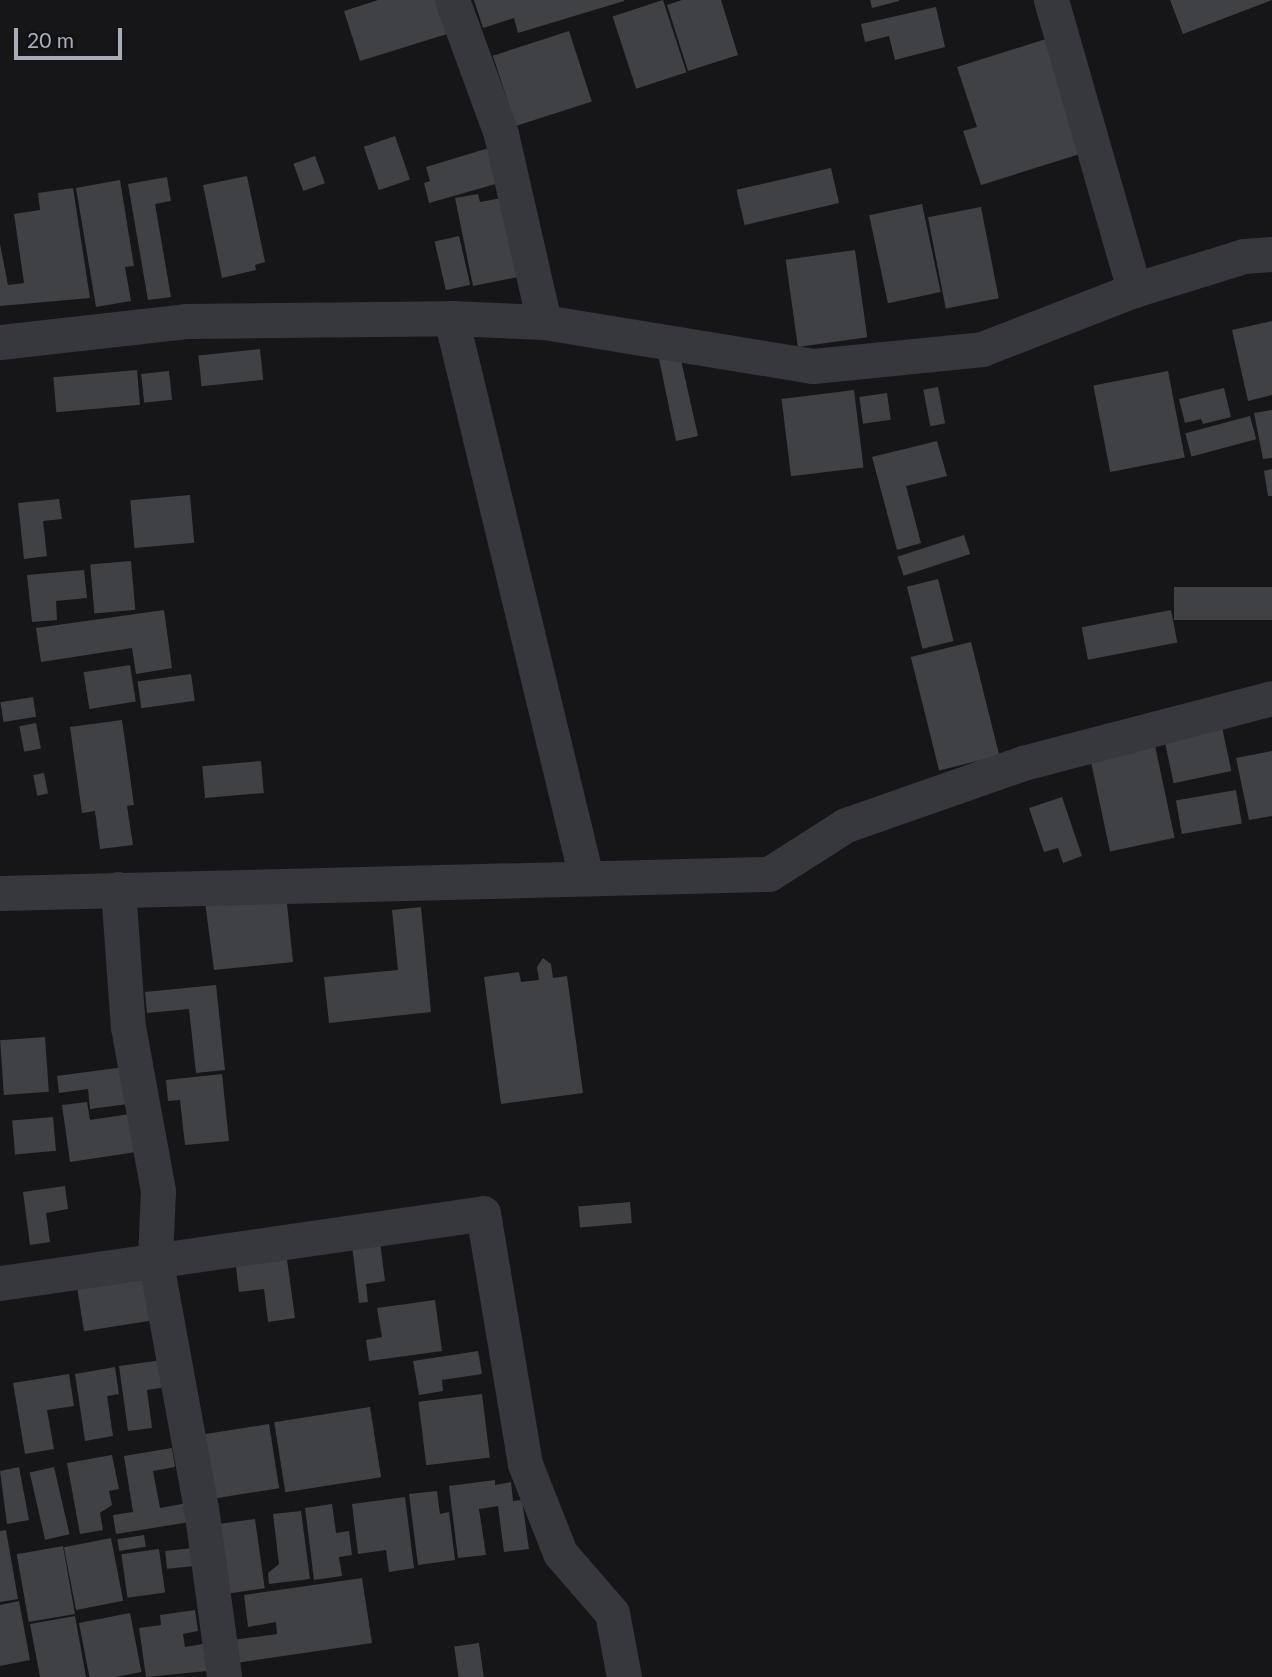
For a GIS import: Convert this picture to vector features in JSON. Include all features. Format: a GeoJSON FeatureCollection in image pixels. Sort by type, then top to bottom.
{"type":"FeatureCollection","features":[{"type":"Feature","properties":{"kind":"street"},"geometry":{"type":"LineString","coordinates":[[452,0],[501,134],[544,322]]}},
{"type":"Feature","properties":{"kind":"street"},"geometry":{"type":"LineString","coordinates":[[1051,0],[1135,290]]}},
{"type":"Feature","properties":{"kind":"street"},"geometry":{"type":"LineString","coordinates":[[0,342],[186,321],[451,318],[544,322],[813,366],[982,349],[1135,290],[1244,256],[1272,254]]}},
{"type":"Feature","properties":{"kind":"street"},"geometry":{"type":"LineString","coordinates":[[451,318],[586,877]]}},
{"type":"Feature","properties":{"kind":"street"},"geometry":{"type":"LineString","coordinates":[[0,893],[769,874],[846,825],[1010,767],[1272,698]]}},
{"type":"Feature","properties":{"kind":"street"},"geometry":{"type":"LineString","coordinates":[[118,889],[128,1027],[158,1191],[155,1258],[201,1508],[224,1677]]}},
{"type":"Feature","properties":{"kind":"street"},"geometry":{"type":"LineString","coordinates":[[0,1283],[155,1258],[483,1213],[526,1464],[560,1553],[612,1613],[624,1677]]}},
{"type":"Feature","properties":{"kind":"building"},"geometry":{"type":"Polygon","coordinates":[[[378,0],[436,0],[447,34],[360,61],[344,11],[378,0]]]}},
{"type":"Feature","properties":{"kind":"building"},"geometry":{"type":"Polygon","coordinates":[[[474,0],[624,1],[518,33],[514,18],[483,28],[474,0]]]}},
{"type":"Feature","properties":{"kind":"building"},"geometry":{"type":"Polygon","coordinates":[[[663,0],[686,72],[636,89],[613,16],[663,0]]]}},
{"type":"Feature","properties":{"kind":"building"},"geometry":{"type":"Polygon","coordinates":[[[682,0],[721,0],[738,55],[688,71],[667,5],[682,0]]]}},
{"type":"Feature","properties":{"kind":"building"},"geometry":{"type":"Polygon","coordinates":[[[870,0],[899,0],[899,1],[872,8],[870,0]]]}},
{"type":"Feature","properties":{"kind":"building"},"geometry":{"type":"Polygon","coordinates":[[[1170,0],[1272,0],[1183,34],[1170,0]]]}},
{"type":"Feature","properties":{"kind":"building"},"geometry":{"type":"Polygon","coordinates":[[[936,7],[945,47],[895,60],[889,36],[865,42],[861,24],[936,7]]]}},
{"type":"Feature","properties":{"kind":"building"},"geometry":{"type":"Polygon","coordinates":[[[569,31],[592,101],[516,126],[493,56],[569,31]]]}},
{"type":"Feature","properties":{"kind":"building"},"geometry":{"type":"Polygon","coordinates":[[[1046,39],[1083,153],[981,185],[963,131],[977,127],[957,67],[1046,39]]]}},
{"type":"Feature","properties":{"kind":"building"},"geometry":{"type":"Polygon","coordinates":[[[395,136],[410,179],[379,190],[364,147],[395,136]]]}},
{"type":"Feature","properties":{"kind":"building"},"geometry":{"type":"Polygon","coordinates":[[[489,148],[499,183],[429,203],[424,183],[430,181],[426,167],[489,148]]]}},
{"type":"Feature","properties":{"kind":"building"},"geometry":{"type":"Polygon","coordinates":[[[315,156],[325,183],[303,191],[293,164],[315,156]]]}},
{"type":"Feature","properties":{"kind":"building"},"geometry":{"type":"Polygon","coordinates":[[[831,168],[839,203],[745,225],[736,190],[831,168]]]}},
{"type":"Feature","properties":{"kind":"building"},"geometry":{"type":"Polygon","coordinates":[[[247,176],[265,262],[255,265],[256,270],[222,278],[203,185],[247,176]]]}},
{"type":"Feature","properties":{"kind":"building"},"geometry":{"type":"Polygon","coordinates":[[[167,177],[171,201],[155,204],[171,297],[148,300],[128,184],[167,177]]]}},
{"type":"Feature","properties":{"kind":"building"},"geometry":{"type":"Polygon","coordinates":[[[120,180],[134,266],[125,267],[131,301],[96,307],[76,188],[120,180]]]}},
{"type":"Feature","properties":{"kind":"building"},"geometry":{"type":"Polygon","coordinates":[[[73,188],[90,298],[0,306],[0,244],[8,285],[24,283],[14,214],[40,210],[38,193],[73,188]]]}},
{"type":"Feature","properties":{"kind":"building"},"geometry":{"type":"Polygon","coordinates":[[[478,194],[480,202],[502,198],[518,277],[473,286],[455,198],[478,194]]]}},
{"type":"Feature","properties":{"kind":"building"},"geometry":{"type":"Polygon","coordinates":[[[922,204],[941,292],[888,303],[869,215],[922,204]]]}},
{"type":"Feature","properties":{"kind":"building"},"geometry":{"type":"Polygon","coordinates":[[[981,207],[999,298],[946,309],[928,217],[981,207]]]}},
{"type":"Feature","properties":{"kind":"building"},"geometry":{"type":"Polygon","coordinates":[[[459,236],[470,285],[446,290],[435,242],[459,236]]]}},
{"type":"Feature","properties":{"kind":"building"},"geometry":{"type":"Polygon","coordinates":[[[855,250],[867,337],[798,347],[786,260],[855,250]]]}},
{"type":"Feature","properties":{"kind":"building"},"geometry":{"type":"Polygon","coordinates":[[[1272,321],[1272,395],[1248,401],[1232,330],[1272,321]]]}},
{"type":"Feature","properties":{"kind":"building"},"geometry":{"type":"Polygon","coordinates":[[[260,349],[263,380],[202,386],[198,355],[260,349]]]}},
{"type":"Feature","properties":{"kind":"building"},"geometry":{"type":"Polygon","coordinates":[[[658,354],[681,360],[698,436],[676,441],[658,354]]]}},
{"type":"Feature","properties":{"kind":"building"},"geometry":{"type":"Polygon","coordinates":[[[137,370],[140,405],[56,412],[53,377],[137,370]]]}},
{"type":"Feature","properties":{"kind":"building"},"geometry":{"type":"Polygon","coordinates":[[[169,371],[172,400],[144,403],[141,374],[169,371]]]}},
{"type":"Feature","properties":{"kind":"building"},"geometry":{"type":"Polygon","coordinates":[[[1168,371],[1185,457],[1110,472],[1093,386],[1168,371]]]}},
{"type":"Feature","properties":{"kind":"building"},"geometry":{"type":"Polygon","coordinates":[[[938,387],[945,423],[930,426],[923,390],[938,387]]]}},
{"type":"Feature","properties":{"kind":"building"},"geometry":{"type":"Polygon","coordinates":[[[1224,388],[1231,417],[1203,424],[1201,419],[1185,423],[1179,399],[1224,388]]]}},
{"type":"Feature","properties":{"kind":"building"},"geometry":{"type":"Polygon","coordinates":[[[854,390],[864,467],[791,476],[782,399],[854,390]]]}},
{"type":"Feature","properties":{"kind":"building"},"geometry":{"type":"Polygon","coordinates":[[[887,393],[891,420],[863,424],[859,397],[887,393]]]}},
{"type":"Feature","properties":{"kind":"building"},"geometry":{"type":"Polygon","coordinates":[[[1272,410],[1272,458],[1263,459],[1254,413],[1272,410]]]}},
{"type":"Feature","properties":{"kind":"building"},"geometry":{"type":"Polygon","coordinates":[[[1250,416],[1256,439],[1191,457],[1185,433],[1250,416]]]}},
{"type":"Feature","properties":{"kind":"building"},"geometry":{"type":"Polygon","coordinates":[[[937,441],[947,476],[906,486],[921,543],[897,550],[872,457],[937,441]]]}},
{"type":"Feature","properties":{"kind":"building"},"geometry":{"type":"Polygon","coordinates":[[[1272,469],[1272,496],[1268,496],[1264,471],[1272,469]]]}},
{"type":"Feature","properties":{"kind":"building"},"geometry":{"type":"Polygon","coordinates":[[[190,495],[194,543],[134,548],[130,500],[190,495]]]}},
{"type":"Feature","properties":{"kind":"building"},"geometry":{"type":"Polygon","coordinates":[[[59,499],[62,519],[43,521],[47,556],[24,559],[18,503],[59,499]]]}},
{"type":"Feature","properties":{"kind":"building"},"geometry":{"type":"Polygon","coordinates":[[[964,535],[970,554],[904,576],[897,557],[964,535]]]}},
{"type":"Feature","properties":{"kind":"building"},"geometry":{"type":"Polygon","coordinates":[[[131,561],[135,610],[94,613],[90,565],[131,561]]]}},
{"type":"Feature","properties":{"kind":"building"},"geometry":{"type":"Polygon","coordinates":[[[84,570],[87,598],[56,601],[57,620],[32,622],[27,575],[84,570]]]}},
{"type":"Feature","properties":{"kind":"building"},"geometry":{"type":"Polygon","coordinates":[[[938,579],[953,641],[922,649],[907,587],[938,579]]]}},
{"type":"Feature","properties":{"kind":"building"},"geometry":{"type":"Polygon","coordinates":[[[1174,587],[1272,587],[1272,620],[1174,620],[1174,587]]]}},
{"type":"Feature","properties":{"kind":"building"},"geometry":{"type":"Polygon","coordinates":[[[164,610],[172,668],[136,674],[132,648],[41,662],[36,628],[164,610]]]}},
{"type":"Feature","properties":{"kind":"building"},"geometry":{"type":"Polygon","coordinates":[[[1171,610],[1177,642],[1088,660],[1082,627],[1171,610]]]}},
{"type":"Feature","properties":{"kind":"building"},"geometry":{"type":"Polygon","coordinates":[[[971,642],[999,756],[939,771],[911,657],[971,642]]]}},
{"type":"Feature","properties":{"kind":"building"},"geometry":{"type":"Polygon","coordinates":[[[130,665],[136,702],[89,709],[84,672],[130,665]]]}},
{"type":"Feature","properties":{"kind":"building"},"geometry":{"type":"Polygon","coordinates":[[[191,674],[195,701],[141,708],[138,682],[191,674]]]}},
{"type":"Feature","properties":{"kind":"building"},"geometry":{"type":"Polygon","coordinates":[[[33,697],[36,717],[4,722],[0,702],[33,697]]]}},
{"type":"Feature","properties":{"kind":"building"},"geometry":{"type":"Polygon","coordinates":[[[122,720],[134,805],[127,806],[133,845],[100,849],[95,811],[82,813],[70,727],[122,720]]]}},
{"type":"Feature","properties":{"kind":"building"},"geometry":{"type":"Polygon","coordinates":[[[36,723],[41,749],[24,752],[19,726],[36,723]]]}},
{"type":"Feature","properties":{"kind":"building"},"geometry":{"type":"Polygon","coordinates":[[[1222,727],[1231,771],[1174,783],[1164,739],[1222,727]]]}},
{"type":"Feature","properties":{"kind":"building"},"geometry":{"type":"Polygon","coordinates":[[[1154,741],[1175,838],[1110,852],[1089,755],[1154,741]]]}},
{"type":"Feature","properties":{"kind":"building"},"geometry":{"type":"Polygon","coordinates":[[[1272,751],[1272,816],[1249,820],[1236,758],[1272,751]]]}},
{"type":"Feature","properties":{"kind":"building"},"geometry":{"type":"Polygon","coordinates":[[[261,761],[264,793],[205,798],[202,766],[261,761]]]}},
{"type":"Feature","properties":{"kind":"building"},"geometry":{"type":"Polygon","coordinates":[[[44,773],[48,794],[37,796],[33,775],[44,773]]]}},
{"type":"Feature","properties":{"kind":"building"},"geometry":{"type":"Polygon","coordinates":[[[1236,790],[1242,823],[1182,834],[1176,801],[1236,790]]]}},
{"type":"Feature","properties":{"kind":"building"},"geometry":{"type":"Polygon","coordinates":[[[1062,797],[1082,856],[1063,863],[1058,848],[1044,852],[1029,808],[1062,797]]]}},
{"type":"Feature","properties":{"kind":"building"},"geometry":{"type":"Polygon","coordinates":[[[205,902],[287,904],[293,962],[214,970],[205,902]]]}},
{"type":"Feature","properties":{"kind":"building"},"geometry":{"type":"Polygon","coordinates":[[[421,907],[431,1012],[329,1023],[324,977],[398,970],[392,910],[421,907]]]}},
{"type":"Feature","properties":{"kind":"building"},"geometry":{"type":"Polygon","coordinates":[[[543,958],[551,964],[553,978],[567,976],[583,1093],[501,1104],[484,977],[519,972],[521,982],[539,980],[537,967],[543,958]]]}},
{"type":"Feature","properties":{"kind":"building"},"geometry":{"type":"Polygon","coordinates":[[[216,985],[225,1070],[196,1073],[189,1009],[147,1013],[145,992],[216,985]]]}},
{"type":"Feature","properties":{"kind":"building"},"geometry":{"type":"Polygon","coordinates":[[[45,1037],[49,1092],[4,1095],[0,1040],[45,1037]]]}},
{"type":"Feature","properties":{"kind":"building"},"geometry":{"type":"Polygon","coordinates":[[[124,1067],[128,1104],[90,1109],[88,1089],[59,1093],[57,1076],[124,1067]]]}},
{"type":"Feature","properties":{"kind":"building"},"geometry":{"type":"Polygon","coordinates":[[[222,1074],[229,1141],[185,1145],[180,1100],[168,1101],[166,1080],[222,1074]]]}},
{"type":"Feature","properties":{"kind":"building"},"geometry":{"type":"Polygon","coordinates":[[[87,1102],[90,1120],[130,1114],[136,1152],[70,1162],[62,1105],[87,1102]]]}},
{"type":"Feature","properties":{"kind":"building"},"geometry":{"type":"Polygon","coordinates":[[[53,1117],[56,1151],[15,1154],[12,1121],[53,1117]]]}},
{"type":"Feature","properties":{"kind":"building"},"geometry":{"type":"Polygon","coordinates":[[[65,1186],[68,1209],[46,1213],[50,1242],[30,1245],[23,1192],[65,1186]]]}},
{"type":"Feature","properties":{"kind":"building"},"geometry":{"type":"Polygon","coordinates":[[[630,1202],[632,1223],[580,1227],[578,1207],[630,1202]]]}},
{"type":"Feature","properties":{"kind":"building"},"geometry":{"type":"Polygon","coordinates":[[[380,1242],[385,1281],[366,1284],[368,1302],[359,1303],[352,1245],[380,1242]]]}},
{"type":"Feature","properties":{"kind":"building"},"geometry":{"type":"Polygon","coordinates":[[[286,1252],[295,1318],[268,1322],[264,1289],[239,1292],[235,1259],[286,1252]]]}},
{"type":"Feature","properties":{"kind":"building"},"geometry":{"type":"Polygon","coordinates":[[[151,1275],[158,1319],[84,1331],[77,1287],[151,1275]]]}},
{"type":"Feature","properties":{"kind":"building"},"geometry":{"type":"Polygon","coordinates":[[[435,1300],[442,1351],[369,1361],[366,1340],[382,1337],[377,1308],[435,1300]]]}},
{"type":"Feature","properties":{"kind":"building"},"geometry":{"type":"Polygon","coordinates":[[[478,1351],[482,1374],[442,1380],[443,1391],[419,1395],[413,1361],[478,1351]]]}},
{"type":"Feature","properties":{"kind":"building"},"geometry":{"type":"Polygon","coordinates":[[[162,1360],[166,1387],[147,1390],[152,1428],[128,1431],[119,1366],[162,1360]]]}},
{"type":"Feature","properties":{"kind":"building"},"geometry":{"type":"Polygon","coordinates":[[[115,1367],[119,1394],[107,1396],[113,1436],[85,1441],[75,1374],[115,1367]]]}},
{"type":"Feature","properties":{"kind":"building"},"geometry":{"type":"Polygon","coordinates":[[[69,1374],[74,1406],[47,1410],[54,1449],[25,1454],[13,1383],[69,1374]]]}},
{"type":"Feature","properties":{"kind":"building"},"geometry":{"type":"Polygon","coordinates":[[[482,1394],[490,1458],[426,1465],[418,1402],[482,1394]]]}},
{"type":"Feature","properties":{"kind":"building"},"geometry":{"type":"Polygon","coordinates":[[[370,1407],[381,1477],[285,1492],[274,1422],[370,1407]]]}},
{"type":"Feature","properties":{"kind":"building"},"geometry":{"type":"Polygon","coordinates":[[[269,1424],[279,1488],[213,1499],[203,1434],[269,1424]]]}},
{"type":"Feature","properties":{"kind":"building"},"geometry":{"type":"Polygon","coordinates":[[[172,1448],[175,1467],[153,1471],[160,1508],[187,1503],[190,1522],[116,1534],[113,1515],[133,1512],[124,1456],[172,1448]]]}},
{"type":"Feature","properties":{"kind":"building"},"geometry":{"type":"Polygon","coordinates":[[[112,1455],[119,1489],[109,1491],[112,1505],[100,1513],[103,1530],[80,1534],[67,1463],[112,1455]]]}},
{"type":"Feature","properties":{"kind":"building"},"geometry":{"type":"Polygon","coordinates":[[[19,1467],[29,1520],[7,1524],[0,1471],[19,1467]]]}},
{"type":"Feature","properties":{"kind":"building"},"geometry":{"type":"Polygon","coordinates":[[[54,1467],[70,1534],[45,1540],[30,1473],[54,1467]]]}},
{"type":"Feature","properties":{"kind":"building"},"geometry":{"type":"Polygon","coordinates":[[[495,1480],[495,1485],[511,1482],[513,1501],[522,1500],[529,1549],[504,1552],[498,1506],[479,1509],[486,1555],[458,1558],[449,1486],[495,1480]]]}},
{"type":"Feature","properties":{"kind":"building"},"geometry":{"type":"Polygon","coordinates":[[[437,1491],[440,1514],[449,1512],[455,1560],[418,1565],[409,1494],[437,1491]]]}},
{"type":"Feature","properties":{"kind":"building"},"geometry":{"type":"Polygon","coordinates":[[[405,1497],[414,1568],[389,1572],[386,1550],[358,1554],[352,1504],[405,1497]]]}},
{"type":"Feature","properties":{"kind":"building"},"geometry":{"type":"Polygon","coordinates":[[[332,1504],[336,1533],[349,1531],[352,1555],[339,1557],[342,1576],[314,1580],[305,1508],[332,1504]]]}},
{"type":"Feature","properties":{"kind":"building"},"geometry":{"type":"Polygon","coordinates":[[[301,1511],[310,1579],[269,1584],[268,1573],[279,1564],[273,1514],[301,1511]]]}},
{"type":"Feature","properties":{"kind":"building"},"geometry":{"type":"Polygon","coordinates":[[[255,1519],[265,1588],[225,1594],[215,1525],[255,1519]]]}},
{"type":"Feature","properties":{"kind":"building"},"geometry":{"type":"Polygon","coordinates":[[[6,1530],[18,1599],[0,1602],[0,1531],[6,1530]]]}},
{"type":"Feature","properties":{"kind":"building"},"geometry":{"type":"Polygon","coordinates":[[[144,1535],[146,1547],[119,1551],[117,1539],[144,1535]]]}},
{"type":"Feature","properties":{"kind":"building"},"geometry":{"type":"Polygon","coordinates":[[[111,1538],[123,1601],[76,1610],[64,1547],[111,1538]]]}},
{"type":"Feature","properties":{"kind":"building"},"geometry":{"type":"Polygon","coordinates":[[[63,1546],[75,1614],[29,1622],[17,1554],[63,1546]]]}},
{"type":"Feature","properties":{"kind":"building"},"geometry":{"type":"Polygon","coordinates":[[[193,1548],[195,1566],[167,1569],[165,1551],[193,1548]]]}},
{"type":"Feature","properties":{"kind":"building"},"geometry":{"type":"Polygon","coordinates":[[[159,1549],[165,1593],[127,1598],[121,1554],[159,1549]]]}},
{"type":"Feature","properties":{"kind":"building"},"geometry":{"type":"Polygon","coordinates":[[[362,1578],[372,1643],[236,1663],[233,1640],[277,1634],[276,1622],[248,1627],[244,1595],[362,1578]]]}},
{"type":"Feature","properties":{"kind":"building"},"geometry":{"type":"Polygon","coordinates":[[[19,1601],[30,1660],[0,1666],[0,1605],[19,1601]]]}},
{"type":"Feature","properties":{"kind":"building"},"geometry":{"type":"Polygon","coordinates":[[[195,1610],[198,1631],[183,1634],[185,1647],[203,1644],[207,1671],[146,1677],[139,1628],[161,1625],[160,1615],[195,1610]]]}},
{"type":"Feature","properties":{"kind":"building"},"geometry":{"type":"Polygon","coordinates":[[[130,1613],[141,1672],[115,1677],[89,1677],[79,1623],[130,1613]]]}},
{"type":"Feature","properties":{"kind":"building"},"geometry":{"type":"Polygon","coordinates":[[[75,1616],[86,1677],[40,1677],[30,1624],[75,1616]]]}},
{"type":"Feature","properties":{"kind":"building"},"geometry":{"type":"Polygon","coordinates":[[[479,1643],[484,1677],[459,1677],[454,1646],[479,1643]]]}}]}
